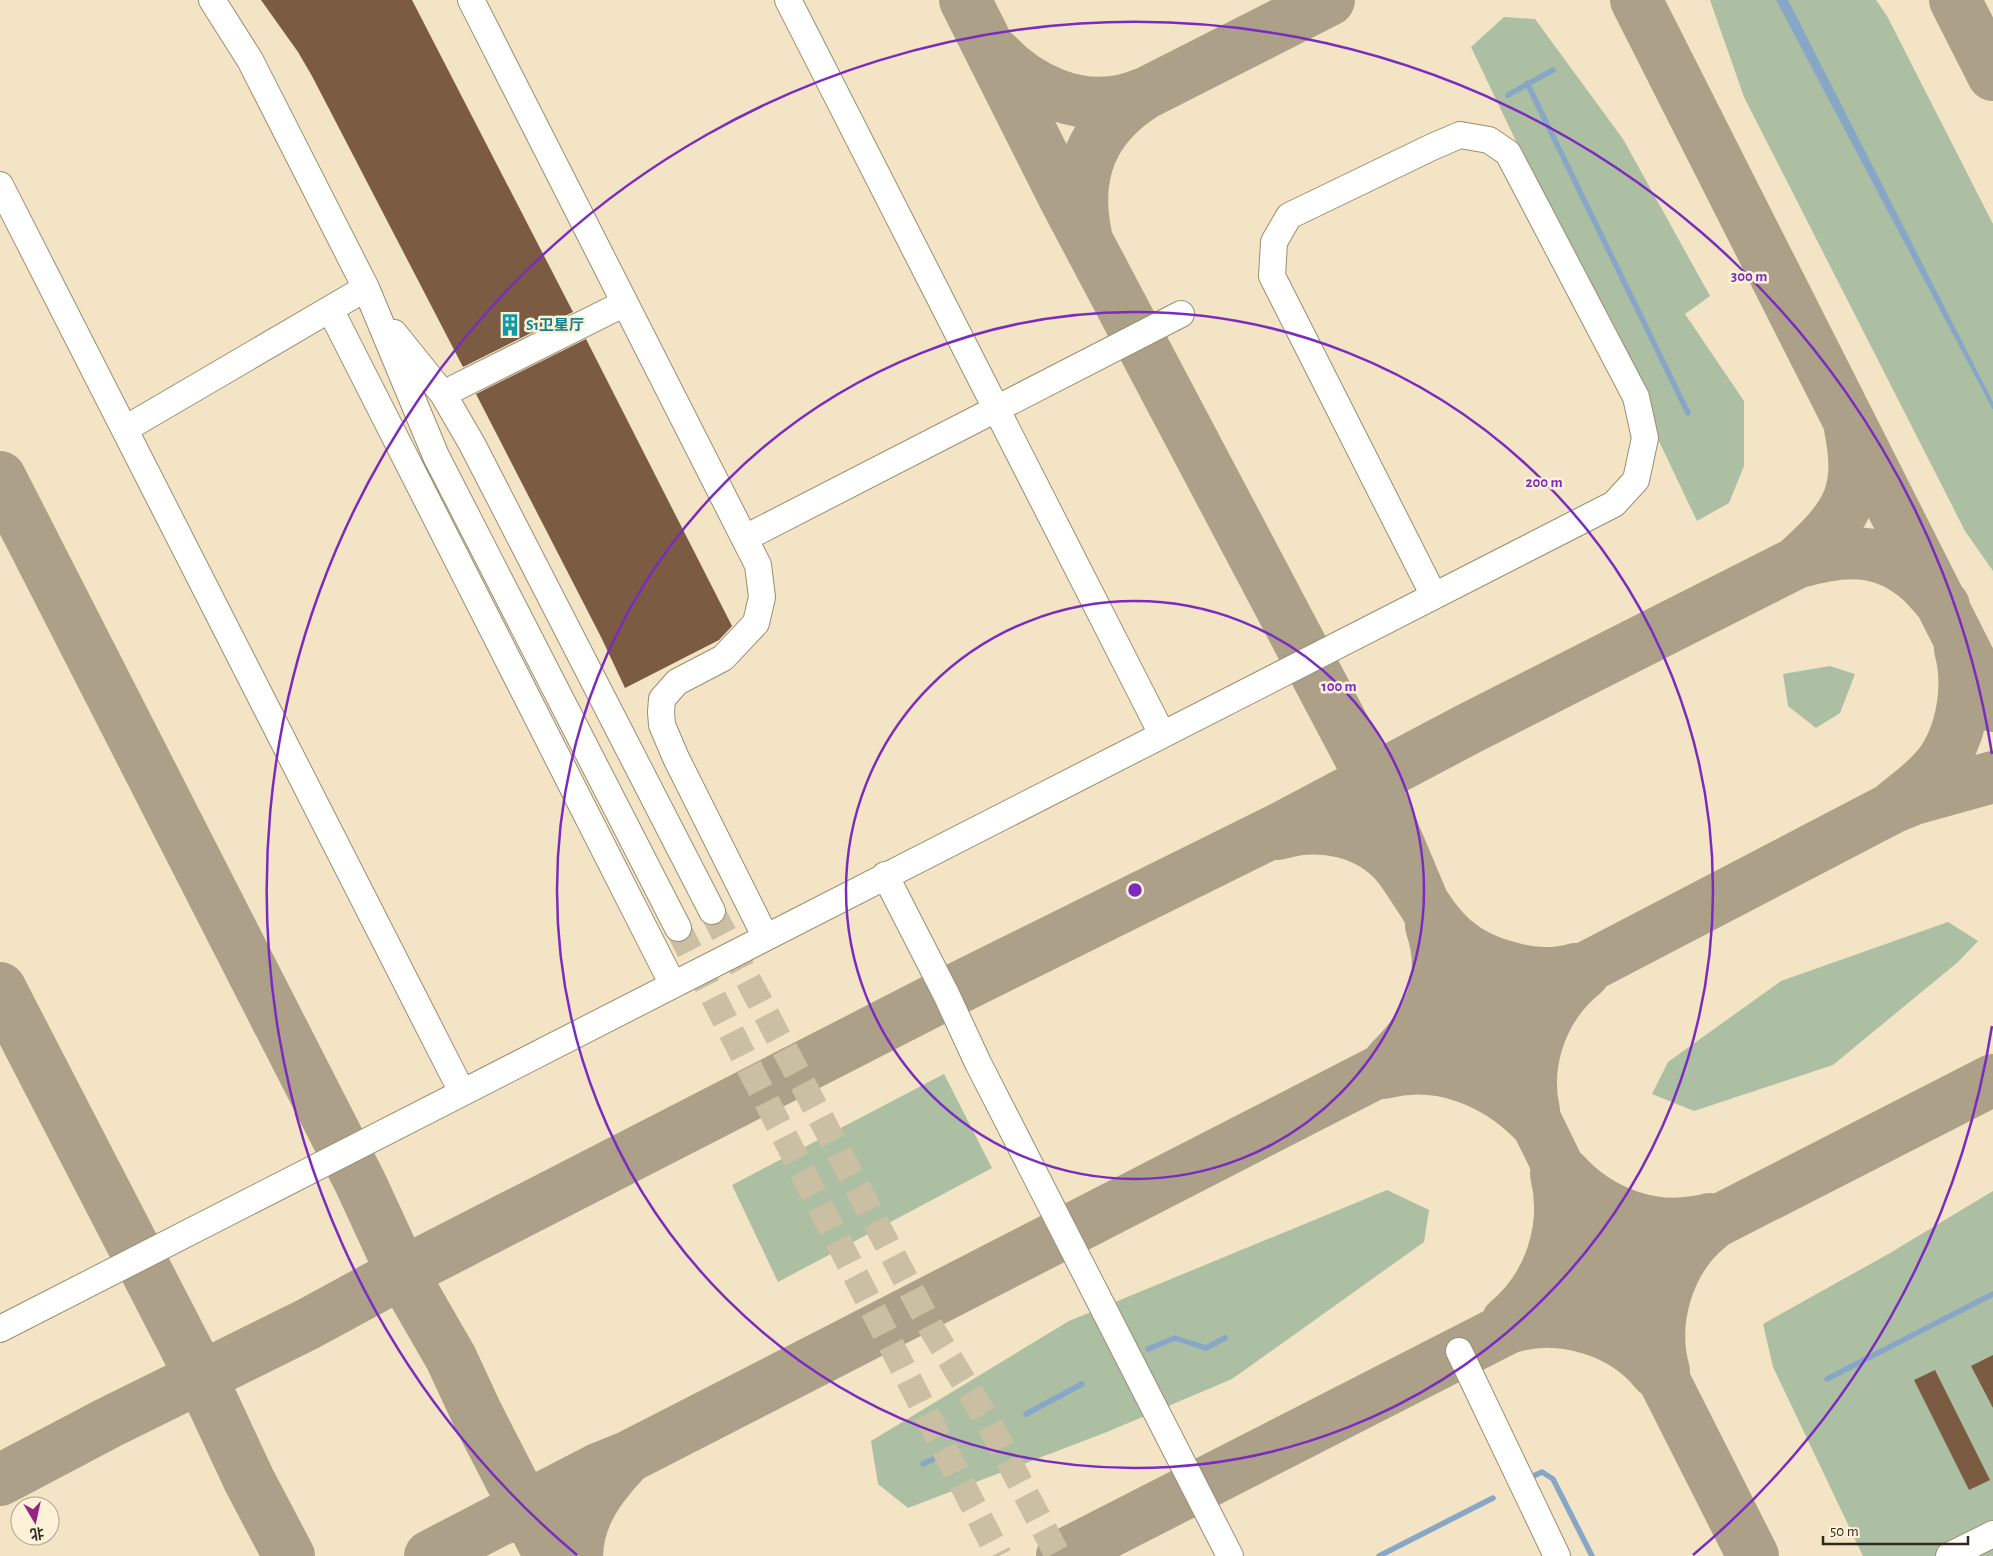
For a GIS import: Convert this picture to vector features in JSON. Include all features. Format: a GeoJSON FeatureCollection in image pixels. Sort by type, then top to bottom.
{"type":"FeatureCollection","features":[{"type":"Feature","properties":{"kind":"lane"},"geometry":{"type":"LineString","coordinates":[[212,0],[250,60],[366,288],[436,456],[678,928]]}},
{"type":"Feature","properties":{"kind":"lane"},"geometry":{"type":"LineString","coordinates":[[471,0],[758,565],[762,583],[762,604],[756,623],[723,658],[677,682],[662,699],[661,712],[662,725],[680,766],[765,936]]}},
{"type":"Feature","properties":{"kind":"lane"},"geometry":{"type":"LineString","coordinates":[[788,0],[1162,734]]}},
{"type":"Feature","properties":{"kind":"lane"},"geometry":{"type":"LineString","coordinates":[[0,1329],[672,982],[765,936],[884,875],[1434,596],[1614,504],[1636,480],[1645,438],[1636,397],[1508,153],[1489,140],[1460,135],[1432,146],[1288,216],[1274,242],[1272,276],[1434,596]]}},
{"type":"Feature","properties":{"kind":"lane"},"geometry":{"type":"LineString","coordinates":[[0,185],[461,1090]]}},
{"type":"Feature","properties":{"kind":"lane"},"geometry":{"type":"LineString","coordinates":[[125,429],[366,288]]}},
{"type":"Feature","properties":{"kind":"lane"},"geometry":{"type":"LineString","coordinates":[[366,288],[400,341],[443,394],[472,444],[712,911]]}},
{"type":"Feature","properties":{"kind":"lane"},"geometry":{"type":"LineString","coordinates":[[443,394],[625,303]]}},
{"type":"Feature","properties":{"kind":"lane"},"geometry":{"type":"LineString","coordinates":[[330,309],[672,982]]}},
{"type":"Feature","properties":{"kind":"lane"},"geometry":{"type":"LineString","coordinates":[[745,538],[1181,314]]}},
{"type":"Feature","properties":{"kind":"lane"},"geometry":{"type":"LineString","coordinates":[[884,875],[1230,1556]]}},
{"type":"Feature","properties":{"kind":"lane"},"geometry":{"type":"LineString","coordinates":[[1459,1350],[1557,1556]]}},
{"type":"Feature","properties":{"kind":"lane"},"geometry":{"type":"LineString","coordinates":[[1949,1556],[1993,1534]]}},
{"type":"Feature","properties":{"kind":"green space"},"geometry":{"type":"Polygon","coordinates":[[[1710,0],[1876,0],[1887,16],[1993,224],[1993,571],[1965,531],[1744,97],[1710,0]]]}},
{"type":"Feature","properties":{"kind":"green space"},"geometry":{"type":"Polygon","coordinates":[[[1504,17],[1535,19],[1623,139],[1710,296],[1685,314],[1744,401],[1744,466],[1729,503],[1697,521],[1471,47],[1504,17]]]}},
{"type":"Feature","properties":{"kind":"green space"},"geometry":{"type":"Polygon","coordinates":[[[1830,666],[1855,674],[1840,713],[1816,728],[1788,706],[1783,674],[1830,666]]]}},
{"type":"Feature","properties":{"kind":"green space"},"geometry":{"type":"Polygon","coordinates":[[[1948,922],[1978,941],[1958,962],[1833,1065],[1694,1111],[1652,1094],[1668,1062],[1781,981],[1948,922]]]}},
{"type":"Feature","properties":{"kind":"green space"},"geometry":{"type":"Polygon","coordinates":[[[944,1074],[992,1168],[778,1282],[732,1185],[944,1074]]]}},
{"type":"Feature","properties":{"kind":"green space"},"geometry":{"type":"Polygon","coordinates":[[[1387,1190],[1429,1210],[1424,1242],[1232,1379],[1107,1432],[908,1508],[878,1484],[871,1441],[1069,1321],[1387,1190]]]}},
{"type":"Feature","properties":{"kind":"green space"},"geometry":{"type":"Polygon","coordinates":[[[1993,1191],[1993,1556],[1863,1556],[1773,1367],[1763,1324],[1890,1253],[1993,1191]]]}},
{"type":"Feature","properties":{"kind":"water"},"geometry":{"type":"Polygon","coordinates":[[[1776,0],[1788,0],[1993,402],[1993,410],[1776,0]]]}},
{"type":"Feature","properties":{"kind":"building"},"geometry":{"type":"Polygon","coordinates":[[[261,0],[412,0],[573,312],[463,367],[312,76],[298,52],[261,0]]]}},
{"type":"Feature","properties":{"kind":"building"},"geometry":{"type":"Polygon","coordinates":[[[586,339],[732,626],[719,640],[625,688],[601,637],[476,394],[586,339]]]}},
{"type":"Feature","properties":{"kind":"building"},"geometry":{"type":"Polygon","coordinates":[[[1993,1355],[1993,1408],[1971,1366],[1993,1355]]]}},
{"type":"Feature","properties":{"kind":"building"},"geometry":{"type":"Polygon","coordinates":[[[1935,1370],[1990,1480],[1969,1490],[1914,1380],[1935,1370]]]}},
{"type":"Feature","properties":{"kind":"waterway"},"geometry":{"type":"LineString","coordinates":[[1508,95],[1553,70]]}},
{"type":"Feature","properties":{"kind":"waterway"},"geometry":{"type":"LineString","coordinates":[[1527,83],[1688,413]]}},
{"type":"Feature","properties":{"kind":"waterway"},"geometry":{"type":"LineString","coordinates":[[1827,1379],[1993,1294]]}},
{"type":"Feature","properties":{"kind":"waterway"},"geometry":{"type":"LineString","coordinates":[[1148,1349],[1175,1338],[1206,1348],[1225,1338]]}},
{"type":"Feature","properties":{"kind":"waterway"},"geometry":{"type":"LineString","coordinates":[[1026,1414],[1082,1384]]}},
{"type":"Feature","properties":{"kind":"waterway"},"geometry":{"type":"LineString","coordinates":[[923,1464],[956,1448]]}},
{"type":"Feature","properties":{"kind":"waterway"},"geometry":{"type":"LineString","coordinates":[[1527,1479],[1542,1472],[1553,1479],[1592,1556]]}},
{"type":"Feature","properties":{"kind":"waterway"},"geometry":{"type":"LineString","coordinates":[[1379,1556],[1493,1498]]}},
{"type":"Feature","properties":{"kind":"taxiway"},"geometry":{"type":"LineString","coordinates":[[965,0],[1065,199],[1371,778],[1423,902],[1485,1017],[1611,1275],[1753,1556]]}},
{"type":"Feature","properties":{"kind":"taxiway"},"geometry":{"type":"LineString","coordinates":[[1086,235],[1082,191],[1085,171],[1091,153],[1100,136],[1112,120],[1146,93],[1329,0]]}},
{"type":"Feature","properties":{"kind":"taxiway"},"geometry":{"type":"LineString","coordinates":[[1636,0],[1993,706]]}},
{"type":"Feature","properties":{"kind":"taxiway"},"geometry":{"type":"LineString","coordinates":[[1955,0],[1993,75]]}},
{"type":"Feature","properties":{"kind":"taxiway"},"geometry":{"type":"LineString","coordinates":[[996,54],[1022,77],[1054,94],[1071,99],[1106,103],[1146,93]]}},
{"type":"Feature","properties":{"kind":"taxiway"},"geometry":{"type":"LineString","coordinates":[[1796,563],[1827,533],[1846,505],[1852,489],[1854,472],[1854,452],[1850,428]]}},
{"type":"Feature","properties":{"kind":"taxiway"},"geometry":{"type":"LineString","coordinates":[[0,477],[360,1182],[402,1273],[451,1358],[477,1414],[550,1556]]}},
{"type":"Feature","properties":{"kind":"taxiway"},"geometry":{"type":"LineString","coordinates":[[0,1480],[108,1423],[308,1324],[402,1273],[940,997],[1281,828],[1470,728],[1796,563],[1845,553],[1876,556],[1906,569],[1923,583],[1944,606]]}},
{"type":"Feature","properties":{"kind":"taxiway"},"geometry":{"type":"LineString","coordinates":[[1896,804],[1936,769],[1952,743],[1961,717],[1963,703],[1964,675],[1960,649]]}},
{"type":"Feature","properties":{"kind":"taxiway"},"geometry":{"type":"LineString","coordinates":[[430,1556],[598,1469],[628,1457],[1485,1017],[1597,962],[1892,808],[1914,799],[1993,777]]}},
{"type":"Feature","properties":{"kind":"taxiway"},"geometry":{"type":"LineString","coordinates":[[1278,834],[1294,830],[1327,829],[1359,837],[1374,845],[1399,867],[1438,924],[1467,950],[1496,963],[1527,972],[1552,973],[1575,969]]}},
{"type":"Feature","properties":{"kind":"taxiway"},"geometry":{"type":"LineString","coordinates":[[1389,1062],[1415,1032],[1432,1000],[1438,965],[1431,926]]}},
{"type":"Feature","properties":{"kind":"taxiway"},"geometry":{"type":"LineString","coordinates":[[1534,1111],[1531,1073],[1540,1035],[1557,1001],[1584,973]]}},
{"type":"Feature","properties":{"kind":"taxiway"},"geometry":{"type":"LineString","coordinates":[[0,988],[201,1377],[249,1480],[289,1556]]}},
{"type":"Feature","properties":{"kind":"taxiway"},"geometry":{"type":"LineString","coordinates":[[1383,1073],[1404,1069],[1424,1069],[1464,1076],[1500,1094],[1533,1120]]}},
{"type":"Feature","properties":{"kind":"taxiway"},"geometry":{"type":"LineString","coordinates":[[1062,1556],[1526,1317],[1993,1080]]}},
{"type":"Feature","properties":{"kind":"taxiway"},"geometry":{"type":"LineString","coordinates":[[1564,1173],[1595,1199],[1631,1217],[1670,1223],[1690,1223],[1710,1219]]}},
{"type":"Feature","properties":{"kind":"taxiway"},"geometry":{"type":"LineString","coordinates":[[1507,1322],[1522,1308],[1535,1291],[1545,1274],[1552,1255],[1558,1235],[1560,1215],[1556,1174]]}},
{"type":"Feature","properties":{"kind":"taxiway"},"geometry":{"type":"LineString","coordinates":[[1664,1371],[1660,1352],[1659,1332],[1661,1312],[1666,1293],[1673,1274],[1683,1256],[1709,1227]]}},
{"type":"Feature","properties":{"kind":"taxiway"},"geometry":{"type":"LineString","coordinates":[[1515,1326],[1553,1322],[1573,1324],[1592,1329],[1610,1336],[1627,1346],[1643,1358],[1656,1372]]}},
{"type":"Feature","properties":{"kind":"taxiway"},"geometry":{"type":"LineString","coordinates":[[577,1556],[581,1528],[586,1515],[599,1492],[625,1460]]}},
{"type":"Feature","properties":{"kind":"tunnel"},"geometry":{"type":"LineString","coordinates":[[712,911],[930,1326],[990,1425],[1058,1556]]}},
{"type":"Feature","properties":{"kind":"tunnel"},"geometry":{"type":"LineString","coordinates":[[678,928],[999,1556]]}},
{"type":"Feature","properties":{"kind":"place","name":"S1卫星厅"},"geometry":{"type":"Point","coordinates":[510,325]}}]}
